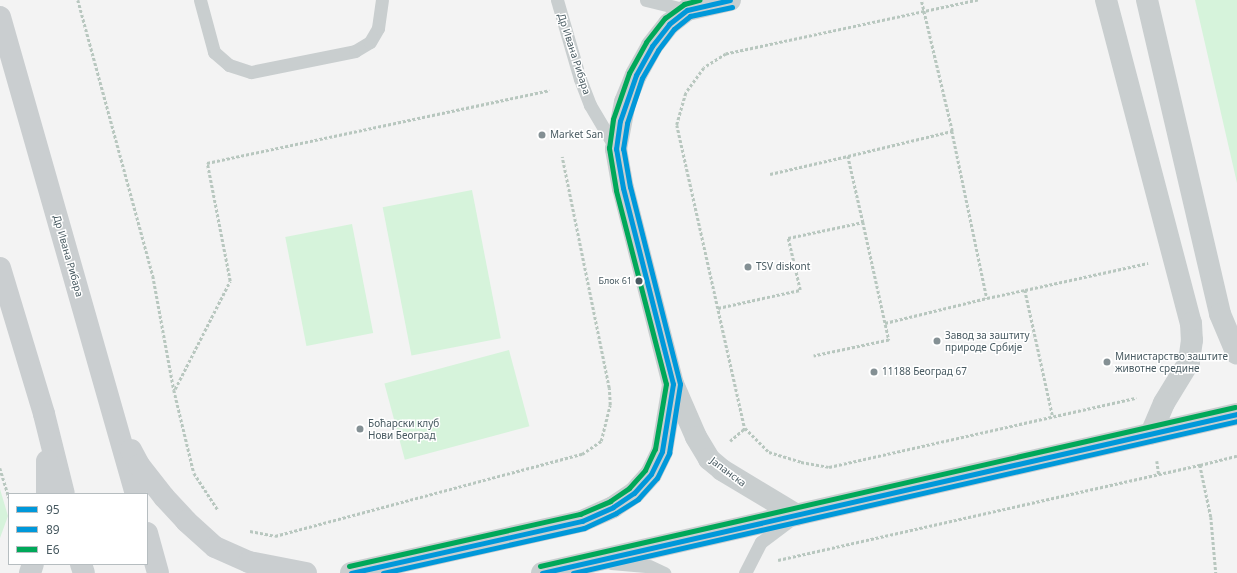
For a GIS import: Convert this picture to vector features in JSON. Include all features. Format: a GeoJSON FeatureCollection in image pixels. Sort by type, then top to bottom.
{"type":"FeatureCollection","features":[{"type":"Feature","properties":{"kind":"main road","name":"Др Ивана Рибара"},"geometry":{"type":"LineString","coordinates":[[0,17],[136,493]]}},
{"type":"Feature","properties":{"kind":"main road"},"geometry":{"type":"LineString","coordinates":[[0,268],[44,414],[64,493]]}},
{"type":"Feature","properties":{"kind":"main road"},"geometry":{"type":"LineString","coordinates":[[111,409],[139,465],[186,522],[215,547],[249,562],[306,573]]}},
{"type":"Feature","properties":{"kind":"main road"},"geometry":{"type":"LineString","coordinates":[[44,414],[47,493]]}},
{"type":"Feature","properties":{"kind":"main road"},"geometry":{"type":"LineString","coordinates":[[148,537],[158,573]]}},
{"type":"Feature","properties":{"kind":"street","name":"Јапанска"},"geometry":{"type":"LineString","coordinates":[[730,0],[687,10],[669,24],[652,46],[636,75],[620,121],[616,149],[623,188],[673,384],[690,426],[709,459],[735,480],[798,515]]}},
{"type":"Feature","properties":{"kind":"street"},"geometry":{"type":"LineString","coordinates":[[1106,0],[1191,323],[1192,340],[1189,362],[1178,384],[1164,403],[1151,433]]}},
{"type":"Feature","properties":{"kind":"street"},"geometry":{"type":"LineString","coordinates":[[1147,0],[1220,314],[1237,354]]}},
{"type":"Feature","properties":{"kind":"street","name":"Јапанска"},"geometry":{"type":"LineString","coordinates":[[351,573],[582,521],[613,507],[634,493],[650,474],[662,451],[673,384]]}},
{"type":"Feature","properties":{"kind":"street"},"geometry":{"type":"LineString","coordinates":[[542,573],[1237,414]]}},
{"type":"Feature","properties":{"kind":"lane"},"geometry":{"type":"LineString","coordinates":[[200,0],[214,52],[229,65],[251,72],[355,51],[370,42],[378,28],[382,0]]}},
{"type":"Feature","properties":{"kind":"lane","name":"Др Ивана Рибара"},"geometry":{"type":"LineString","coordinates":[[558,0],[580,79],[590,105],[616,149]]}},
{"type":"Feature","properties":{"kind":"lane"},"geometry":{"type":"LineString","coordinates":[[646,0],[687,10]]}},
{"type":"Feature","properties":{"kind":"lane"},"geometry":{"type":"LineString","coordinates":[[746,570],[761,542],[798,515]]}},
{"type":"Feature","properties":{"kind":"lane"},"geometry":{"type":"LineString","coordinates":[[590,562],[649,566],[664,573]]}},
{"type":"Feature","properties":{"kind":"path"},"geometry":{"type":"LineString","coordinates":[[78,0],[153,276],[174,390],[194,473],[218,512]]}},
{"type":"Feature","properties":{"kind":"path"},"geometry":{"type":"LineString","coordinates":[[921,0],[952,131],[987,298]]}},
{"type":"Feature","properties":{"kind":"path"},"geometry":{"type":"LineString","coordinates":[[978,0],[726,54],[704,68],[686,94],[677,125],[745,428],[769,452],[801,462],[829,467],[1140,397]]}},
{"type":"Feature","properties":{"kind":"path"},"geometry":{"type":"LineString","coordinates":[[174,390],[230,281],[207,163],[549,90]]}},
{"type":"Feature","properties":{"kind":"path"},"geometry":{"type":"LineString","coordinates":[[770,174],[952,131]]}},
{"type":"Feature","properties":{"kind":"path"},"geometry":{"type":"LineString","coordinates":[[814,356],[889,340],[848,156]]}},
{"type":"Feature","properties":{"kind":"path"},"geometry":{"type":"LineString","coordinates":[[247,530],[275,536],[582,454],[601,441],[610,405],[609,388],[562,158]]}},
{"type":"Feature","properties":{"kind":"path"},"geometry":{"type":"LineString","coordinates":[[718,308],[800,290],[788,238],[863,222]]}},
{"type":"Feature","properties":{"kind":"path"},"geometry":{"type":"LineString","coordinates":[[885,322],[1174,257]]}},
{"type":"Feature","properties":{"kind":"path"},"geometry":{"type":"LineString","coordinates":[[1025,290],[1053,417]]}},
{"type":"Feature","properties":{"kind":"path"},"geometry":{"type":"LineString","coordinates":[[746,570],[1237,456]]}},
{"type":"Feature","properties":{"kind":"path"},"geometry":{"type":"LineString","coordinates":[[1200,465],[1210,517],[1216,573]]}},
{"type":"Feature","properties":{"kind":"path"},"geometry":{"type":"LineString","coordinates":[[0,468],[8,495]]}},
{"type":"Feature","properties":{"kind":"green space"},"geometry":{"type":"Polygon","coordinates":[[[1195,0],[1237,0],[1237,183],[1195,0]]]}},
{"type":"Feature","properties":{"kind":"green space"},"geometry":{"type":"Polygon","coordinates":[[[472,190],[501,338],[411,356],[383,207],[472,190]]]}},
{"type":"Feature","properties":{"kind":"green space"},"geometry":{"type":"Polygon","coordinates":[[[352,224],[373,333],[306,346],[285,237],[352,224]]]}},
{"type":"Feature","properties":{"kind":"green space"},"geometry":{"type":"Polygon","coordinates":[[[509,350],[529,426],[405,460],[384,383],[509,350]]]}},
{"type":"Feature","properties":{"kind":"green space"},"geometry":{"type":"Polygon","coordinates":[[[0,489],[8,516],[0,538],[0,489]]]}},
{"type":"Feature","properties":{"kind":"transit line","name":"E6"},"geometry":{"type":"LineString","coordinates":[[349,566],[580,514],[610,501],[629,488],[645,470],[655,449],[666,384],[616,190],[609,148],[613,119],[629,73],[646,42],[665,18],[684,4],[699,0]]}},
{"type":"Feature","properties":{"kind":"transit line","name":"95"},"geometry":{"type":"LineString","coordinates":[[351,573],[582,521],[613,507],[634,493],[651,474],[662,451],[673,384],[623,188],[616,149],[620,121],[636,75],[652,46],[669,24],[687,10],[730,0]]}},
{"type":"Feature","properties":{"kind":"transit line","name":"89"},"geometry":{"type":"LineString","coordinates":[[383,573],[584,528],[616,513],[638,499],[657,478],[669,453],[680,384],[630,187],[623,149],[627,123],[642,78],[658,50],[674,29],[690,16],[732,7]]}},
{"type":"Feature","properties":{"kind":"transit line","name":"E6"},"geometry":{"type":"LineString","coordinates":[[540,566],[1235,407]]}},
{"type":"Feature","properties":{"kind":"transit line","name":"95"},"geometry":{"type":"LineString","coordinates":[[542,573],[1237,414]]}},
{"type":"Feature","properties":{"kind":"transit line","name":"89"},"geometry":{"type":"LineString","coordinates":[[573,573],[1237,421]]}},
{"type":"Feature","properties":{"kind":"place","name":"Market San"},"geometry":{"type":"Point","coordinates":[542,135]}},
{"type":"Feature","properties":{"kind":"place","name":"TSV diskont"},"geometry":{"type":"Point","coordinates":[748,267]}},
{"type":"Feature","properties":{"kind":"place","name":"Блок 61"},"geometry":{"type":"Point","coordinates":[639,281]}},
{"type":"Feature","properties":{"kind":"place","name":"Завод за заштиту природе Србије"},"geometry":{"type":"Point","coordinates":[937,341]}},
{"type":"Feature","properties":{"kind":"place","name":"Министарство заштите животне средине"},"geometry":{"type":"Point","coordinates":[1107,362]}},
{"type":"Feature","properties":{"kind":"place","name":"11188 Београд 67"},"geometry":{"type":"Point","coordinates":[874,372]}},
{"type":"Feature","properties":{"kind":"place","name":"Боћарски клуб Нови Београд"},"geometry":{"type":"Point","coordinates":[360,429]}}]}
